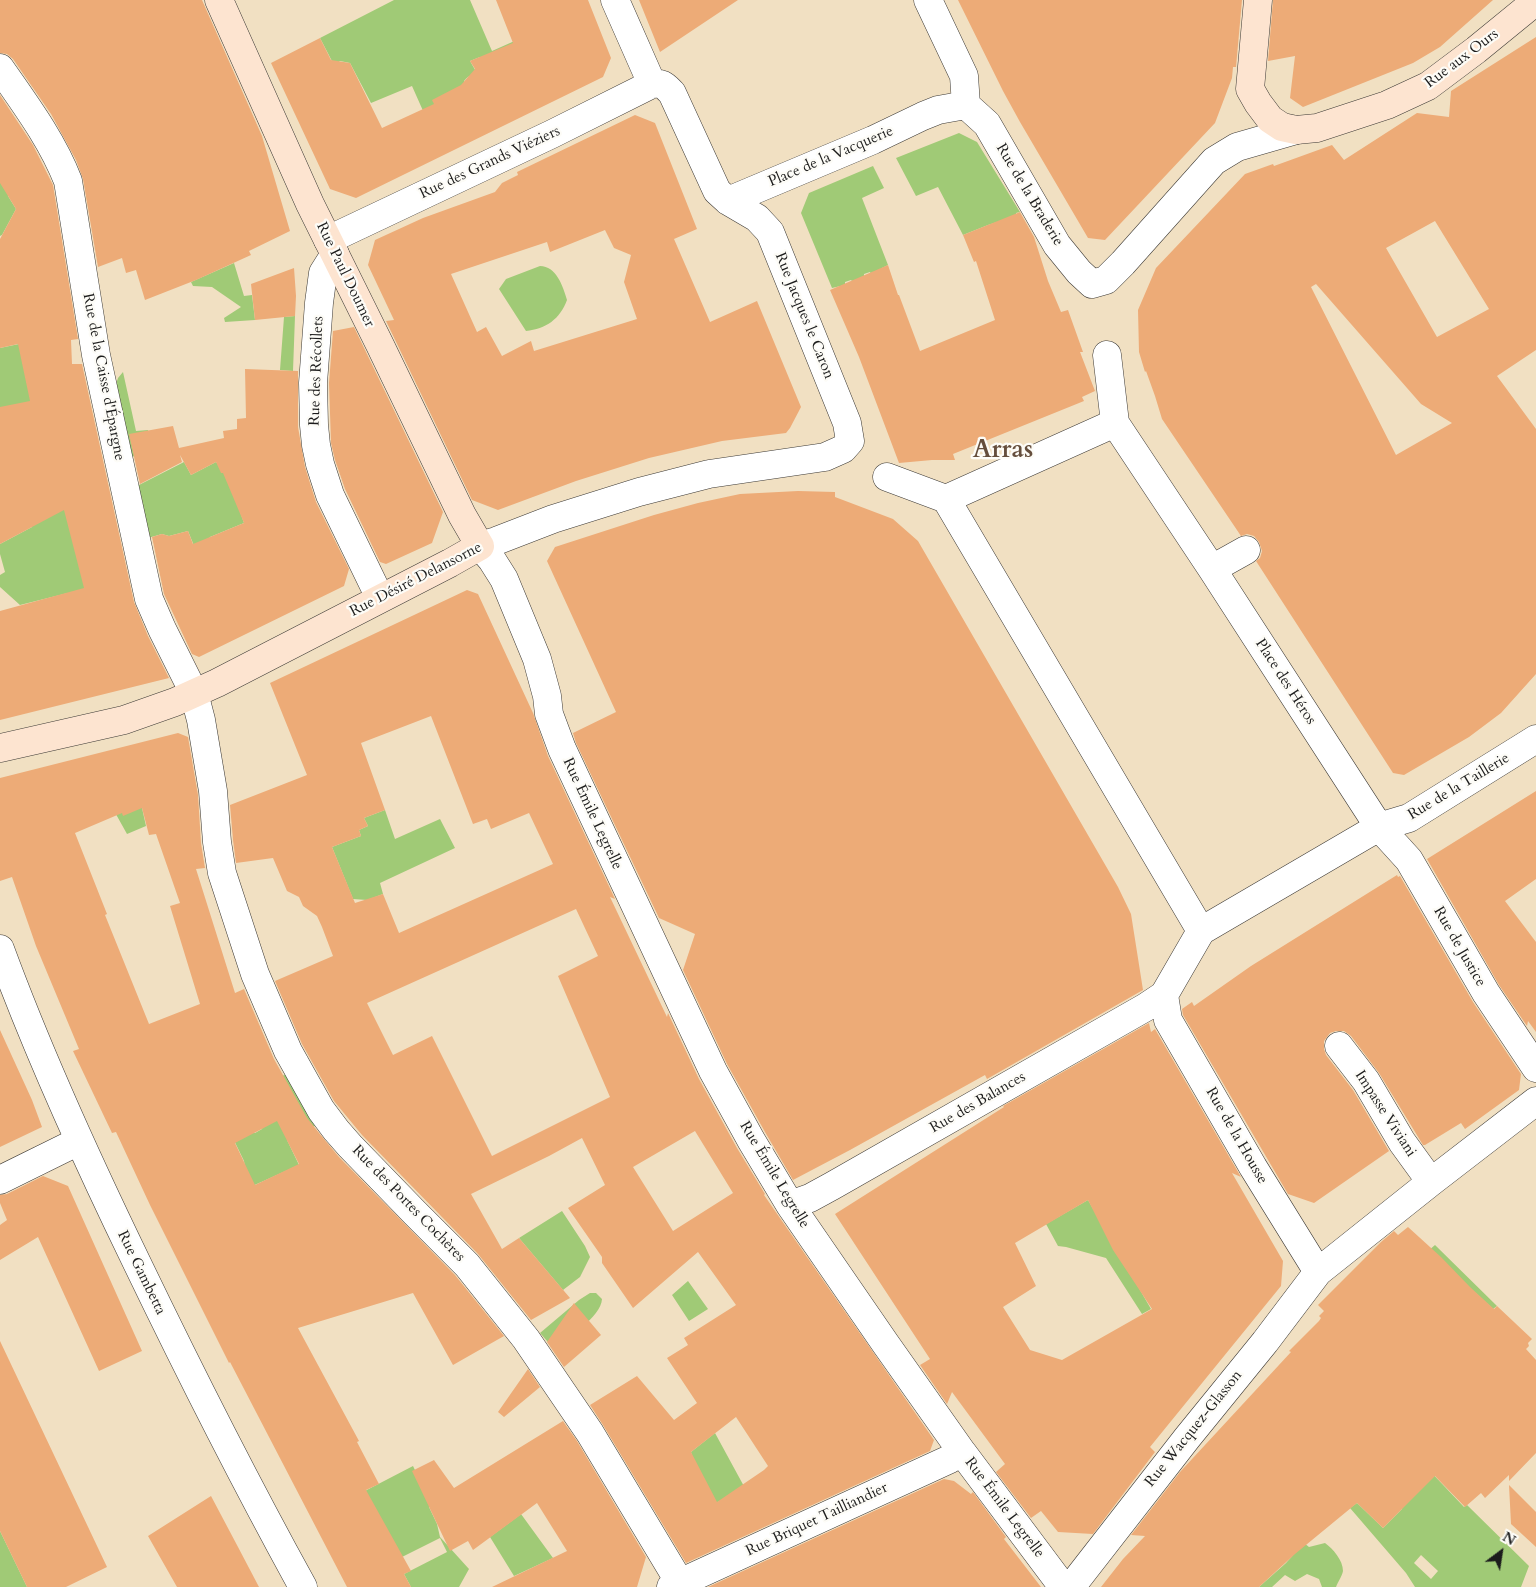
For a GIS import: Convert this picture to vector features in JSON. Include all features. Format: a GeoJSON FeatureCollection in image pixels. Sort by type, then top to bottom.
{"type":"FeatureCollection","features":[{"type":"Feature","properties":{"kind":"street","name":"Rue Paul Doumer"},"geometry":{"type":"LineString","coordinates":[[219,0],[310,204],[462,515],[480,546]]}},
{"type":"Feature","properties":{"kind":"street"},"geometry":{"type":"LineString","coordinates":[[615,0],[652,84],[662,83],[672,92],[717,191],[728,201]]}},
{"type":"Feature","properties":{"kind":"street"},"geometry":{"type":"LineString","coordinates":[[928,0],[964,76],[966,105]]}},
{"type":"Feature","properties":{"kind":"street"},"geometry":{"type":"LineString","coordinates":[[1258,0],[1250,89],[1270,119],[1282,127],[1296,130]]}},
{"type":"Feature","properties":{"kind":"street","name":"Rue aux Ours"},"geometry":{"type":"LineString","coordinates":[[1296,130],[1317,128],[1378,108],[1428,86],[1536,1]]}},
{"type":"Feature","properties":{"kind":"street","name":"Rue de la Caisse d'Épargne"},"geometry":{"type":"LineString","coordinates":[[0,68],[48,140],[68,181],[96,355],[149,599],[194,693],[202,720],[213,791]]}},
{"type":"Feature","properties":{"kind":"street","name":"Rue des Grands Viéziers"},"geometry":{"type":"LineString","coordinates":[[331,247],[652,84]]}},
{"type":"Feature","properties":{"kind":"street","name":"Place de la Vacquerie"},"geometry":{"type":"LineString","coordinates":[[728,201],[873,140],[923,116],[938,110],[966,105]]}},
{"type":"Feature","properties":{"kind":"street","name":"Rue de la Braderie"},"geometry":{"type":"LineString","coordinates":[[966,105],[987,124],[1057,244],[1092,284],[1106,280],[1214,161],[1237,147],[1296,130]]}},
{"type":"Feature","properties":{"kind":"street","name":"Rue Jacques le Caron"},"geometry":{"type":"LineString","coordinates":[[728,201],[757,218],[770,232],[847,423],[850,442],[844,449]]}},
{"type":"Feature","properties":{"kind":"street","name":"Rue des Récollets"},"geometry":{"type":"LineString","coordinates":[[331,247],[323,273],[319,303],[313,383],[316,445],[330,495],[380,598]]}},
{"type":"Feature","properties":{"kind":"street","name":"Place des Héros"},"geometry":{"type":"LineString","coordinates":[[1107,355],[1115,422],[1379,827]]}},
{"type":"Feature","properties":{"kind":"street"},"geometry":{"type":"LineString","coordinates":[[946,499],[1115,422]]}},
{"type":"Feature","properties":{"kind":"street","name":"Rue Désiré Delansorne"},"geometry":{"type":"LineString","coordinates":[[0,748],[124,720],[175,702],[217,683],[480,546],[553,518],[638,492],[710,474],[826,457],[844,449]]}},
{"type":"Feature","properties":{"kind":"street"},"geometry":{"type":"LineString","coordinates":[[887,478],[946,499],[1200,931]]}},
{"type":"Feature","properties":{"kind":"street","name":"Rue Émile Legrelle"},"geometry":{"type":"LineString","coordinates":[[480,546],[504,579],[537,659],[546,689],[552,725],[572,772],[694,1032],[734,1110],[790,1206],[962,1452],[1063,1587]]}},
{"type":"Feature","properties":{"kind":"street"},"geometry":{"type":"LineString","coordinates":[[1212,569],[1246,550]]}},
{"type":"Feature","properties":{"kind":"street","name":"Rue de la Taillerie"},"geometry":{"type":"LineString","coordinates":[[1379,827],[1409,818],[1536,739]]}},
{"type":"Feature","properties":{"kind":"street","name":"Rue des Portes Cochères"},"geometry":{"type":"LineString","coordinates":[[213,791],[217,842],[222,873],[252,965],[288,1051],[321,1110],[350,1146],[414,1213],[467,1264],[526,1339],[590,1433],[676,1585]]}},
{"type":"Feature","properties":{"kind":"street"},"geometry":{"type":"LineString","coordinates":[[1164,995],[1200,931],[1379,827]]}},
{"type":"Feature","properties":{"kind":"street","name":"Rue de Justice"},"geometry":{"type":"LineString","coordinates":[[1379,827],[1409,860],[1486,993],[1536,1068]]}},
{"type":"Feature","properties":{"kind":"street","name":"Rue Gambetta"},"geometry":{"type":"LineString","coordinates":[[0,949],[28,1024],[79,1141],[241,1474],[303,1587]]}},
{"type":"Feature","properties":{"kind":"street","name":"Rue des Balances"},"geometry":{"type":"LineString","coordinates":[[790,1206],[832,1186],[1164,995]]}},
{"type":"Feature","properties":{"kind":"street","name":"Rue de la Housse"},"geometry":{"type":"LineString","coordinates":[[1164,995],[1168,1020],[1253,1167],[1318,1272]]}},
{"type":"Feature","properties":{"kind":"street","name":"Impasse Viviani"},"geometry":{"type":"LineString","coordinates":[[1339,1046],[1366,1081],[1402,1142],[1431,1182]]}},
{"type":"Feature","properties":{"kind":"street","name":"Rue Wacquez-Glasson"},"geometry":{"type":"LineString","coordinates":[[1071,1587],[1121,1520],[1265,1342],[1318,1272],[1536,1101]]}},
{"type":"Feature","properties":{"kind":"street"},"geometry":{"type":"LineString","coordinates":[[0,1180],[79,1141]]}},
{"type":"Feature","properties":{"kind":"street","name":"Rue Briquet Tailliandier"},"geometry":{"type":"LineString","coordinates":[[676,1585],[962,1452]]}},
{"type":"Feature","properties":{"kind":"green space"},"geometry":{"type":"Polygon","coordinates":[[[394,0],[470,0],[492,51],[519,39],[493,82],[480,57],[470,61],[478,75],[472,75],[467,78],[464,81],[467,88],[436,108],[424,113],[412,86],[371,103],[350,63],[340,61],[334,65],[320,38],[394,0]]]}},
{"type":"Feature","properties":{"kind":"green space"},"geometry":{"type":"Polygon","coordinates":[[[959,133],[977,142],[1020,212],[1016,213],[1016,216],[963,235],[938,187],[916,196],[896,158],[959,133]]]}},
{"type":"Feature","properties":{"kind":"green space"},"geometry":{"type":"Polygon","coordinates":[[[873,166],[884,188],[862,198],[888,265],[871,274],[870,272],[864,274],[864,277],[845,282],[845,285],[832,288],[801,213],[809,193],[873,166]]]}},
{"type":"Feature","properties":{"kind":"green space"},"geometry":{"type":"Polygon","coordinates":[[[0,175],[22,189],[8,196],[16,209],[0,236],[0,175]]]}},
{"type":"Feature","properties":{"kind":"green space"},"geometry":{"type":"Polygon","coordinates":[[[234,263],[244,296],[252,295],[255,320],[225,322],[224,318],[241,307],[212,287],[193,286],[191,282],[234,263]]]}},
{"type":"Feature","properties":{"kind":"green space"},"geometry":{"type":"Polygon","coordinates":[[[540,266],[546,267],[555,273],[567,300],[560,313],[551,322],[540,328],[526,331],[499,289],[506,279],[540,266]]]}},
{"type":"Feature","properties":{"kind":"green space"},"geometry":{"type":"Polygon","coordinates":[[[295,316],[293,371],[280,370],[284,317],[295,316]]]}},
{"type":"Feature","properties":{"kind":"green space"},"geometry":{"type":"Polygon","coordinates":[[[19,344],[32,407],[0,407],[0,348],[19,344]]]}},
{"type":"Feature","properties":{"kind":"green space"},"geometry":{"type":"Polygon","coordinates":[[[123,372],[136,431],[148,430],[153,452],[131,457],[116,384],[123,372]]]}},
{"type":"Feature","properties":{"kind":"green space"},"geometry":{"type":"Polygon","coordinates":[[[184,462],[191,475],[216,462],[226,472],[244,523],[210,537],[199,558],[188,531],[169,536],[162,534],[148,538],[137,486],[184,462]]]}},
{"type":"Feature","properties":{"kind":"green space"},"geometry":{"type":"Polygon","coordinates":[[[64,507],[87,593],[68,593],[20,605],[0,587],[0,575],[5,572],[0,554],[0,544],[32,527],[32,523],[64,507]]]}},
{"type":"Feature","properties":{"kind":"green space"},"geometry":{"type":"Polygon","coordinates":[[[103,791],[142,808],[146,826],[127,834],[103,791]]]}},
{"type":"Feature","properties":{"kind":"green space"},"geometry":{"type":"Polygon","coordinates":[[[385,810],[395,839],[440,819],[455,848],[380,883],[383,894],[367,900],[353,899],[332,847],[361,836],[359,830],[368,826],[364,818],[385,810]]]}},
{"type":"Feature","properties":{"kind":"green space"},"geometry":{"type":"Polygon","coordinates":[[[286,1074],[315,1126],[287,1140],[299,1165],[248,1188],[244,1161],[229,1130],[255,1133],[262,1129],[273,1081],[286,1074]]]}},
{"type":"Feature","properties":{"kind":"green space"},"geometry":{"type":"Polygon","coordinates":[[[1088,1200],[1151,1309],[1142,1314],[1106,1258],[1058,1246],[1046,1224],[1088,1200]]]}},
{"type":"Feature","properties":{"kind":"green space"},"geometry":{"type":"Polygon","coordinates":[[[562,1211],[590,1257],[580,1277],[563,1290],[519,1238],[562,1211]]]}},
{"type":"Feature","properties":{"kind":"green space"},"geometry":{"type":"Polygon","coordinates":[[[1435,1245],[1497,1306],[1493,1309],[1428,1251],[1435,1245]]]}},
{"type":"Feature","properties":{"kind":"green space"},"geometry":{"type":"Polygon","coordinates":[[[688,1281],[708,1309],[689,1321],[672,1295],[688,1281]]]}},
{"type":"Feature","properties":{"kind":"green space"},"geometry":{"type":"Polygon","coordinates":[[[590,1293],[596,1293],[602,1299],[596,1313],[582,1327],[554,1349],[540,1333],[590,1293]]]}},
{"type":"Feature","properties":{"kind":"green space"},"geometry":{"type":"Polygon","coordinates":[[[715,1433],[746,1490],[706,1507],[691,1452],[715,1433]]]}},
{"type":"Feature","properties":{"kind":"green space"},"geometry":{"type":"Polygon","coordinates":[[[1411,1451],[1464,1507],[1467,1505],[1529,1566],[1521,1587],[1415,1587],[1406,1573],[1350,1508],[1357,1503],[1383,1528],[1402,1509],[1411,1451]],[[1421,1555],[1414,1563],[1431,1579],[1438,1571],[1421,1555]]]}},
{"type":"Feature","properties":{"kind":"green space"},"geometry":{"type":"Polygon","coordinates":[[[413,1466],[432,1505],[429,1507],[437,1524],[440,1537],[469,1569],[459,1587],[411,1587],[404,1574],[447,1552],[440,1538],[398,1559],[361,1493],[413,1466]]]}},
{"type":"Feature","properties":{"kind":"green space"},"geometry":{"type":"Polygon","coordinates":[[[521,1514],[553,1558],[514,1576],[490,1537],[521,1514]]]}},
{"type":"Feature","properties":{"kind":"green space"},"geometry":{"type":"Polygon","coordinates":[[[0,1531],[27,1587],[0,1587],[0,1531]]]}},
{"type":"Feature","properties":{"kind":"green space"},"geometry":{"type":"Polygon","coordinates":[[[1304,1543],[1309,1547],[1325,1543],[1337,1555],[1343,1571],[1336,1587],[1322,1587],[1319,1579],[1307,1574],[1295,1581],[1285,1575],[1272,1587],[1259,1587],[1286,1563],[1304,1543]]]}},
{"type":"Feature","properties":{"kind":"building"},"geometry":{"type":"Polygon","coordinates":[[[0,0],[202,0],[262,136],[290,231],[249,251],[251,255],[196,280],[145,300],[136,270],[126,273],[122,258],[98,267],[83,179],[76,160],[51,114],[13,59],[7,54],[0,53],[0,0]]]}},
{"type":"Feature","properties":{"kind":"building"},"geometry":{"type":"Polygon","coordinates":[[[496,0],[588,0],[611,58],[603,77],[356,198],[330,189],[271,63],[320,38],[331,60],[350,63],[382,128],[434,104],[432,100],[461,85],[475,69],[470,61],[513,43],[496,0]]]}},
{"type":"Feature","properties":{"kind":"building"},"geometry":{"type":"Polygon","coordinates":[[[639,0],[738,0],[660,52],[639,0]]]}},
{"type":"Feature","properties":{"kind":"building"},"geometry":{"type":"Polygon","coordinates":[[[958,0],[1242,0],[1236,67],[1233,67],[1232,78],[1215,123],[1105,240],[1088,238],[1003,91],[958,0]]]}},
{"type":"Feature","properties":{"kind":"building"},"geometry":{"type":"Polygon","coordinates":[[[1273,0],[1493,0],[1440,47],[1413,63],[1303,107],[1290,98],[1295,56],[1268,61],[1273,0]]]}},
{"type":"Feature","properties":{"kind":"building"},"geometry":{"type":"Polygon","coordinates":[[[1536,37],[1536,350],[1497,376],[1536,429],[1536,674],[1501,713],[1469,737],[1404,775],[1393,773],[1256,561],[1260,558],[1262,551],[1259,542],[1254,536],[1247,534],[1241,536],[1162,419],[1139,352],[1138,310],[1156,268],[1245,174],[1273,164],[1274,166],[1332,145],[1344,160],[1417,113],[1449,117],[1451,91],[1536,37]],[[1435,221],[1386,248],[1437,337],[1489,309],[1435,221]],[[1316,284],[1311,287],[1396,455],[1452,423],[1421,404],[1316,284]]]}},
{"type":"Feature","properties":{"kind":"building"},"geometry":{"type":"Polygon","coordinates":[[[0,95],[33,145],[53,185],[78,339],[71,340],[72,364],[82,364],[134,602],[148,636],[169,678],[0,720],[0,611],[84,588],[64,510],[0,544],[0,407],[30,401],[18,344],[0,348],[0,239],[16,209],[0,183],[0,95]]]}},
{"type":"Feature","properties":{"kind":"building"},"geometry":{"type":"Polygon","coordinates":[[[635,115],[655,123],[697,229],[674,239],[710,322],[757,301],[801,407],[786,433],[722,441],[649,458],[576,481],[498,510],[472,500],[386,321],[394,320],[368,265],[375,240],[423,218],[495,192],[502,183],[518,175],[517,172],[635,115]],[[605,230],[550,252],[547,242],[451,274],[477,332],[486,327],[502,356],[531,341],[534,351],[637,319],[624,282],[631,255],[614,248],[605,230]]]}},
{"type":"Feature","properties":{"kind":"building"},"geometry":{"type":"Polygon","coordinates":[[[1020,212],[1034,237],[1048,281],[1061,312],[1068,310],[1083,352],[1080,352],[1095,391],[1082,397],[1084,401],[953,454],[955,460],[899,463],[859,357],[830,290],[888,265],[920,351],[995,320],[976,261],[974,262],[963,235],[1020,212]]]}},
{"type":"Feature","properties":{"kind":"building"},"geometry":{"type":"Polygon","coordinates":[[[294,268],[295,316],[255,320],[251,284],[294,268]]]}},
{"type":"Feature","properties":{"kind":"building"},"geometry":{"type":"Polygon","coordinates":[[[354,327],[443,512],[432,543],[386,564],[380,562],[345,489],[331,443],[329,383],[333,331],[354,327]]]}},
{"type":"Feature","properties":{"kind":"building"},"geometry":{"type":"Polygon","coordinates":[[[245,369],[298,371],[298,427],[305,467],[316,502],[349,569],[344,586],[199,657],[192,654],[164,594],[152,537],[162,534],[169,536],[188,531],[193,544],[244,523],[223,473],[221,473],[216,462],[191,475],[180,455],[182,462],[140,484],[129,434],[173,426],[179,448],[224,438],[223,431],[237,429],[237,419],[246,418],[245,369]]]}},
{"type":"Feature","properties":{"kind":"building"},"geometry":{"type":"Polygon","coordinates":[[[798,491],[835,492],[835,497],[893,519],[918,541],[1118,887],[1131,914],[1143,990],[987,1079],[985,1075],[793,1180],[727,1064],[683,970],[695,934],[659,918],[576,743],[573,733],[616,712],[547,561],[555,547],[654,515],[740,494],[798,491]]]}},
{"type":"Feature","properties":{"kind":"building"},"geometry":{"type":"Polygon","coordinates":[[[467,590],[478,594],[533,713],[548,756],[615,899],[610,897],[667,1017],[668,1013],[699,1079],[764,1195],[934,1440],[930,1451],[686,1563],[590,1405],[637,1376],[674,1420],[697,1403],[667,1358],[688,1345],[684,1338],[736,1305],[698,1252],[633,1308],[602,1263],[602,1257],[568,1208],[605,1185],[582,1138],[471,1194],[502,1249],[519,1238],[570,1298],[531,1320],[478,1254],[362,1135],[334,1101],[302,1044],[275,981],[333,956],[322,927],[317,916],[303,906],[299,897],[287,891],[273,858],[236,863],[230,805],[307,775],[270,683],[467,590]],[[431,716],[361,743],[385,810],[364,818],[368,826],[359,830],[361,836],[332,847],[355,903],[383,894],[399,933],[553,864],[529,813],[491,829],[487,819],[473,824],[431,716]],[[576,909],[367,1003],[393,1055],[432,1036],[492,1156],[610,1097],[558,976],[598,956],[576,909]],[[695,1131],[633,1167],[673,1231],[733,1193],[695,1131]],[[736,1417],[691,1452],[717,1502],[768,1466],[736,1417]]]}},
{"type":"Feature","properties":{"kind":"building"},"geometry":{"type":"Polygon","coordinates":[[[178,733],[188,737],[198,795],[201,843],[205,868],[196,869],[235,993],[244,989],[274,1059],[307,1118],[339,1157],[455,1275],[504,1336],[453,1365],[413,1293],[298,1328],[359,1441],[357,1442],[379,1484],[366,1490],[411,1571],[404,1574],[411,1587],[347,1587],[229,1363],[150,1205],[116,1132],[112,1133],[73,1051],[79,1049],[36,946],[12,877],[0,881],[0,778],[178,733]],[[142,808],[123,816],[122,813],[75,833],[107,914],[105,915],[149,1024],[200,1004],[170,906],[180,903],[156,834],[149,835],[142,808]],[[277,1121],[235,1143],[255,1185],[299,1164],[277,1121]]]}},
{"type":"Feature","properties":{"kind":"building"},"geometry":{"type":"Polygon","coordinates":[[[1536,791],[1536,879],[1505,901],[1536,942],[1536,1032],[1528,1021],[1527,1026],[1499,985],[1427,859],[1536,791]]]}},
{"type":"Feature","properties":{"kind":"building"},"geometry":{"type":"Polygon","coordinates":[[[1397,875],[1398,877],[1400,876],[1473,1002],[1521,1074],[1519,1090],[1465,1129],[1461,1123],[1423,1145],[1379,1073],[1351,1036],[1344,1031],[1330,1033],[1324,1041],[1326,1055],[1353,1090],[1389,1151],[1314,1203],[1288,1194],[1183,1015],[1182,1009],[1192,1002],[1194,1006],[1251,966],[1397,875]]]}},
{"type":"Feature","properties":{"kind":"building"},"geometry":{"type":"Polygon","coordinates":[[[1149,1023],[1151,1032],[1155,1029],[1241,1177],[1232,1173],[1283,1261],[1281,1286],[1150,1447],[1155,1452],[1093,1534],[1058,1532],[1041,1511],[1031,1518],[996,1472],[1005,1464],[952,1392],[947,1404],[920,1365],[930,1359],[835,1214],[1003,1106],[1149,1023]],[[1088,1200],[1015,1243],[1036,1286],[1003,1307],[1030,1350],[1062,1360],[1152,1309],[1113,1250],[1088,1200]]]}},
{"type":"Feature","properties":{"kind":"building"},"geometry":{"type":"Polygon","coordinates":[[[0,1030],[32,1100],[42,1127],[0,1147],[0,1030]]]}},
{"type":"Feature","properties":{"kind":"building"},"geometry":{"type":"Polygon","coordinates":[[[43,1176],[68,1186],[142,1351],[99,1371],[38,1237],[0,1260],[0,1225],[7,1220],[0,1203],[0,1195],[7,1194],[43,1176]]]}},
{"type":"Feature","properties":{"kind":"building"},"geometry":{"type":"Polygon","coordinates":[[[1408,1227],[1494,1309],[1497,1306],[1532,1339],[1526,1349],[1536,1360],[1536,1453],[1509,1481],[1509,1475],[1485,1498],[1481,1493],[1465,1507],[1435,1476],[1383,1528],[1357,1503],[1295,1554],[1259,1587],[1101,1587],[1123,1559],[1145,1536],[1131,1535],[1180,1472],[1291,1352],[1289,1351],[1319,1321],[1321,1318],[1319,1316],[1324,1311],[1318,1305],[1381,1242],[1394,1231],[1398,1235],[1408,1227]]]}},
{"type":"Feature","properties":{"kind":"building"},"geometry":{"type":"Polygon","coordinates":[[[574,1303],[601,1335],[564,1367],[547,1342],[574,1303]]]}},
{"type":"Feature","properties":{"kind":"building"},"geometry":{"type":"Polygon","coordinates":[[[0,1341],[107,1567],[66,1587],[27,1587],[0,1531],[0,1341]]]}},
{"type":"Feature","properties":{"kind":"building"},"geometry":{"type":"Polygon","coordinates":[[[528,1369],[540,1387],[504,1417],[498,1412],[528,1369]]]}},
{"type":"Feature","properties":{"kind":"building"},"geometry":{"type":"Polygon","coordinates":[[[563,1421],[577,1441],[646,1557],[637,1587],[492,1587],[567,1551],[537,1503],[473,1550],[468,1541],[450,1551],[412,1471],[434,1460],[454,1488],[563,1421]]]}},
{"type":"Feature","properties":{"kind":"building"},"geometry":{"type":"Polygon","coordinates":[[[944,1479],[954,1481],[971,1494],[973,1492],[1006,1537],[1004,1539],[1041,1587],[708,1587],[944,1479]]]}},
{"type":"Feature","properties":{"kind":"building"},"geometry":{"type":"Polygon","coordinates":[[[1509,1485],[1536,1512],[1536,1547],[1511,1524],[1509,1485]]]}},
{"type":"Feature","properties":{"kind":"building"},"geometry":{"type":"Polygon","coordinates":[[[211,1496],[259,1587],[177,1587],[148,1536],[211,1496]]]}},
{"type":"Feature","properties":{"kind":"district","name":"Arras"},"geometry":{"type":"Point","coordinates":[1003,451]}}]}
